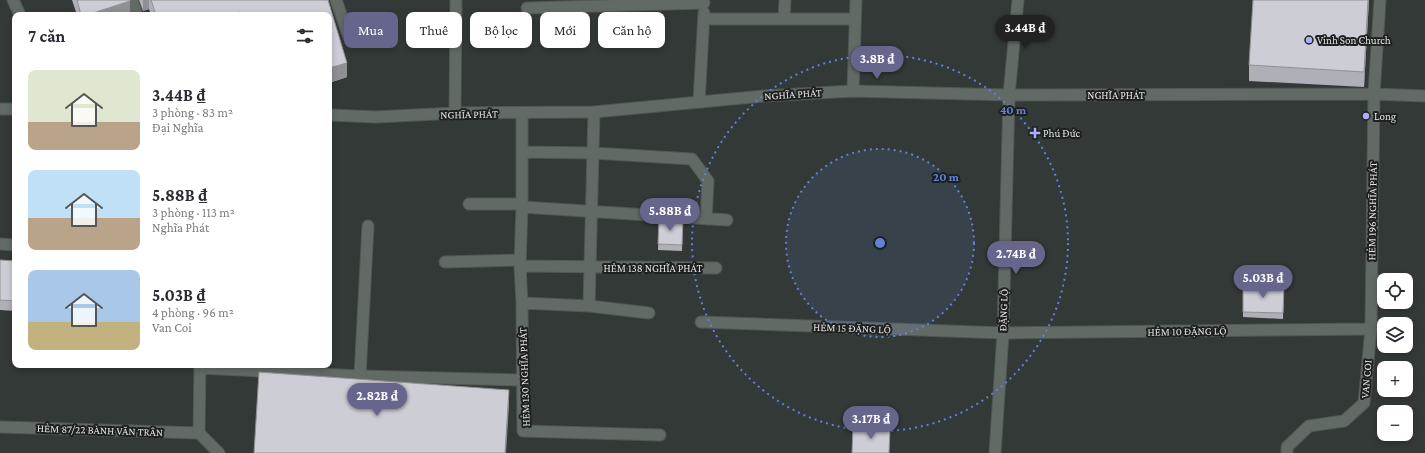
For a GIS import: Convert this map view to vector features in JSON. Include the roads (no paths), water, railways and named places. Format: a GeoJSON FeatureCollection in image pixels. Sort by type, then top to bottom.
{"type":"FeatureCollection","features":[{"type":"Feature","properties":{"kind":"street"},"geometry":{"type":"LineString","coordinates":[[13,0],[19,12]]}},
{"type":"Feature","properties":{"kind":"street"},"geometry":{"type":"LineString","coordinates":[[132,0],[136,12]]}},
{"type":"Feature","properties":{"kind":"street"},"geometry":{"type":"LineString","coordinates":[[336,0],[344,23]]}},
{"type":"Feature","properties":{"kind":"street"},"geometry":{"type":"LineString","coordinates":[[455,113],[456,0]]}},
{"type":"Feature","properties":{"kind":"street"},"geometry":{"type":"LineString","coordinates":[[784,19],[785,0]]}},
{"type":"Feature","properties":{"kind":"street"},"geometry":{"type":"LineString","coordinates":[[853,91],[856,0]]}},
{"type":"Feature","properties":{"kind":"street","name":"ĐẶNG LỘ"},"geometry":{"type":"LineString","coordinates":[[995,453],[1003,333],[1009,95],[1018,0]]}},
{"type":"Feature","properties":{"kind":"street","name":"HẺM 196 NGHĨA PHÁT"},"geometry":{"type":"LineString","coordinates":[[1371,328],[1374,94],[1380,0]]}},
{"type":"Feature","properties":{"kind":"street"},"geometry":{"type":"LineString","coordinates":[[527,8],[704,2],[700,102]]}},
{"type":"Feature","properties":{"kind":"street"},"geometry":{"type":"LineString","coordinates":[[704,19],[855,19]]}},
{"type":"Feature","properties":{"kind":"street","name":"NGHĨA PHÁT"},"geometry":{"type":"LineString","coordinates":[[332,115],[376,117],[455,113],[594,112],[700,102],[853,91],[1009,95],[1374,94],[1425,96]]}},
{"type":"Feature","properties":{"kind":"street"},"geometry":{"type":"LineString","coordinates":[[0,110],[12,109]]}},
{"type":"Feature","properties":{"kind":"street","name":"HẺM 138 NGHĨA PHÁT"},"geometry":{"type":"LineString","coordinates":[[589,306],[594,112]]}},
{"type":"Feature","properties":{"kind":"street","name":"HẺM 130 NGHĨA PHÁT"},"geometry":{"type":"LineString","coordinates":[[522,113],[522,206],[520,263],[522,303],[523,431],[660,435]]}},
{"type":"Feature","properties":{"kind":"street"},"geometry":{"type":"LineString","coordinates":[[522,152],[593,153],[692,159],[708,181],[706,219]]}},
{"type":"Feature","properties":{"kind":"street"},"geometry":{"type":"LineString","coordinates":[[469,204],[522,206],[727,220]]}},
{"type":"Feature","properties":{"kind":"street"},"geometry":{"type":"LineString","coordinates":[[360,376],[368,226]]}},
{"type":"Feature","properties":{"kind":"street"},"geometry":{"type":"LineString","coordinates":[[0,244],[12,244]]}},
{"type":"Feature","properties":{"kind":"street"},"geometry":{"type":"LineString","coordinates":[[445,262],[520,263]]}},
{"type":"Feature","properties":{"kind":"street","name":"HẺM 138 NGHĨA PHÁT"},"geometry":{"type":"LineString","coordinates":[[520,263],[591,268],[716,268]]}},
{"type":"Feature","properties":{"kind":"street"},"geometry":{"type":"LineString","coordinates":[[522,303],[589,306],[649,313]]}},
{"type":"Feature","properties":{"kind":"street","name":"HẺM 15 ĐẶNG LỘ"},"geometry":{"type":"LineString","coordinates":[[701,322],[1003,333]]}},
{"type":"Feature","properties":{"kind":"street","name":"HẺM 10 ĐẶNG LỘ"},"geometry":{"type":"LineString","coordinates":[[1003,333],[1371,328]]}},
{"type":"Feature","properties":{"kind":"street","name":"VAN COI"},"geometry":{"type":"LineString","coordinates":[[1287,453],[1287,447],[1309,426],[1344,422],[1364,403],[1371,328]]}},
{"type":"Feature","properties":{"kind":"street"},"geometry":{"type":"LineString","coordinates":[[200,368],[199,433],[219,453]]}},
{"type":"Feature","properties":{"kind":"street"},"geometry":{"type":"LineString","coordinates":[[232,368],[360,376],[522,380]]}},
{"type":"Feature","properties":{"kind":"street","name":"HẺM 87/22 BÀNH VĂN TRÂN"},"geometry":{"type":"LineString","coordinates":[[0,427],[199,433]]}},
{"type":"Feature","properties":{"kind":"place","name":"Vinh Son Church"},"geometry":{"type":"Point","coordinates":[1309,40]}},
{"type":"Feature","properties":{"kind":"place","name":"Long"},"geometry":{"type":"Point","coordinates":[1366,116]}},
{"type":"Feature","properties":{"kind":"place","name":"Phú Đức"},"geometry":{"type":"Point","coordinates":[1035,133]}}]}
